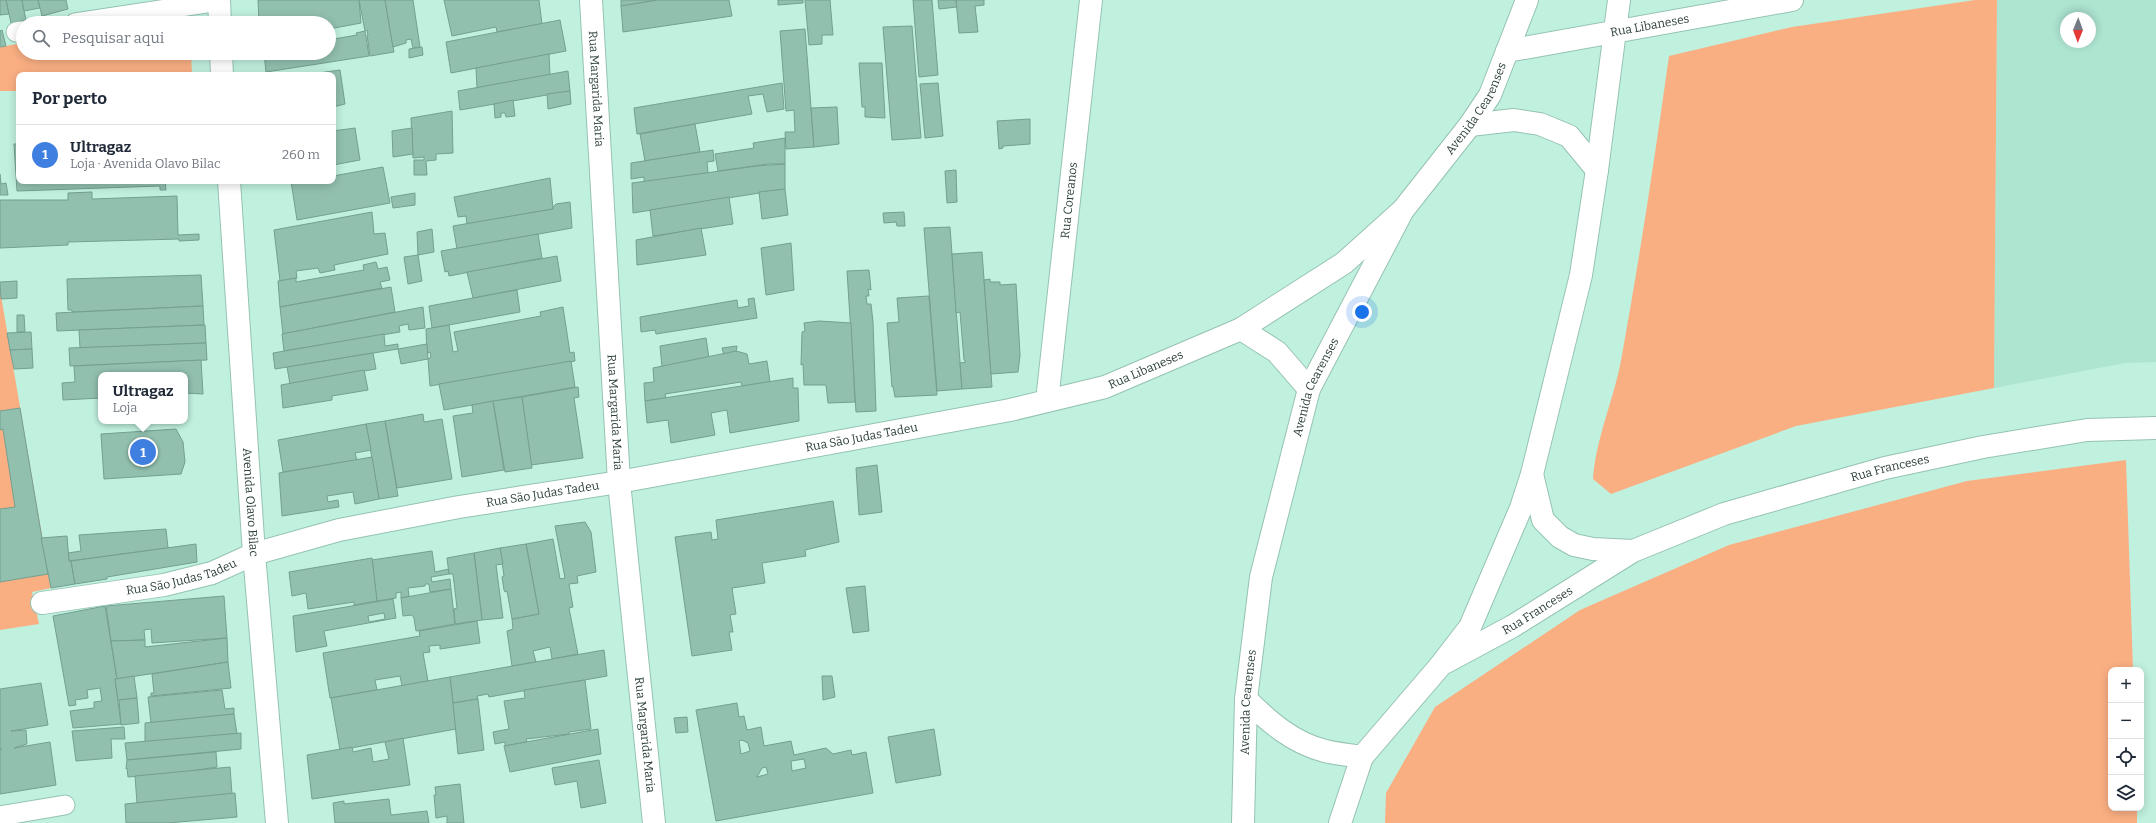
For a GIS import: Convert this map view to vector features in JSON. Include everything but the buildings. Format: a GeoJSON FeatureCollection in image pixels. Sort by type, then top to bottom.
{"type":"FeatureCollection","features":[{"type":"Feature","properties":{"kind":"street","name":"Rua Margarida Maria"},"geometry":{"type":"LineString","coordinates":[[591,0],[618,482],[654,823]]}},
{"type":"Feature","properties":{"kind":"street","name":"Rua Coreanos"},"geometry":{"type":"LineString","coordinates":[[1047,401],[1091,0]]}},
{"type":"Feature","properties":{"kind":"street","name":"Avenida Cearenses"},"geometry":{"type":"LineString","coordinates":[[1243,823],[1246,699],[1261,577],[1309,388],[1403,210],[1470,125],[1490,95],[1527,0]]}},
{"type":"Feature","properties":{"kind":"street"},"geometry":{"type":"LineString","coordinates":[[1340,823],[1362,757],[1440,666],[1470,627],[1521,508],[1532,474],[1581,274],[1597,170],[1619,0]]}},
{"type":"Feature","properties":{"kind":"street","name":"Rua Libaneses"},"geometry":{"type":"LineString","coordinates":[[1507,51],[1616,30],[1792,0]]}},
{"type":"Feature","properties":{"kind":"street"},"geometry":{"type":"LineString","coordinates":[[219,1],[220,16]]}},
{"type":"Feature","properties":{"kind":"street"},"geometry":{"type":"LineString","coordinates":[[221,60],[222,72]]}},
{"type":"Feature","properties":{"kind":"street"},"geometry":{"type":"LineString","coordinates":[[1470,125],[1514,120],[1540,124],[1568,136],[1597,170]]}},
{"type":"Feature","properties":{"kind":"street","name":"Avenida Olavo Bilac"},"geometry":{"type":"LineString","coordinates":[[229,184],[254,554],[278,823]]}},
{"type":"Feature","properties":{"kind":"street","name":"Rua Libaneses"},"geometry":{"type":"LineString","coordinates":[[1047,401],[1105,386],[1241,329],[1344,263],[1403,210]]}},
{"type":"Feature","properties":{"kind":"street"},"geometry":{"type":"LineString","coordinates":[[1241,329],[1278,352],[1309,388]]}},
{"type":"Feature","properties":{"kind":"street","name":"Rua São Judas Tadeu"},"geometry":{"type":"LineString","coordinates":[[42,603],[164,585],[212,573],[254,554],[339,530],[459,506],[618,482],[1010,410],[1047,401]]}},
{"type":"Feature","properties":{"kind":"street","name":"Rua Franceses"},"geometry":{"type":"LineString","coordinates":[[1440,666],[1513,626],[1633,551],[1724,514],[1884,468],[1983,447],[2087,430],[2156,430]]}},
{"type":"Feature","properties":{"kind":"street","name":"Rua Franceses"},"geometry":{"type":"LineString","coordinates":[[1532,474],[1543,520],[1560,537],[1574,545],[1593,549],[1633,551]]}},
{"type":"Feature","properties":{"kind":"street"},"geometry":{"type":"LineString","coordinates":[[1246,699],[1266,719],[1288,735],[1325,751],[1362,757]]}},
{"type":"Feature","properties":{"kind":"lane"},"geometry":{"type":"LineString","coordinates":[[121,16],[219,1]]}},
{"type":"Feature","properties":{"kind":"lane"},"geometry":{"type":"LineString","coordinates":[[0,816],[64,805]]}},
{"type":"Feature","properties":{"kind":"shaded area"},"geometry":{"type":"Polygon","coordinates":[[[1975,0],[1997,0],[1994,388],[1796,426],[1611,494],[1593,479],[1595,463],[1622,355],[1647,206],[1669,56],[1792,27],[1975,0]]]}},
{"type":"Feature","properties":{"kind":"shaded area"},"geometry":{"type":"Polygon","coordinates":[[[1997,0],[2156,0],[2156,362],[2125,363],[1994,388],[1997,0]]]}},
{"type":"Feature","properties":{"kind":"shaded area"},"geometry":{"type":"Polygon","coordinates":[[[189,13],[189,16],[172,16],[189,13]]]}},
{"type":"Feature","properties":{"kind":"shaded area"},"geometry":{"type":"Polygon","coordinates":[[[16,44],[16,60],[191,60],[192,72],[16,72],[16,91],[0,91],[0,47],[16,44]]]}},
{"type":"Feature","properties":{"kind":"shaded area"},"geometry":{"type":"Polygon","coordinates":[[[0,290],[51,588],[32,592],[39,624],[0,630],[0,290]]]}},
{"type":"Feature","properties":{"kind":"shaded area"},"geometry":{"type":"Polygon","coordinates":[[[2126,460],[2133,667],[2108,667],[2108,811],[2137,811],[2137,823],[1385,823],[1386,793],[1435,707],[1580,610],[1729,545],[1967,481],[2126,460]]]}},
{"type":"Feature","properties":{"kind":"place","name":"Ultragaz"},"geometry":{"type":"Point","coordinates":[143,452]}}]}
